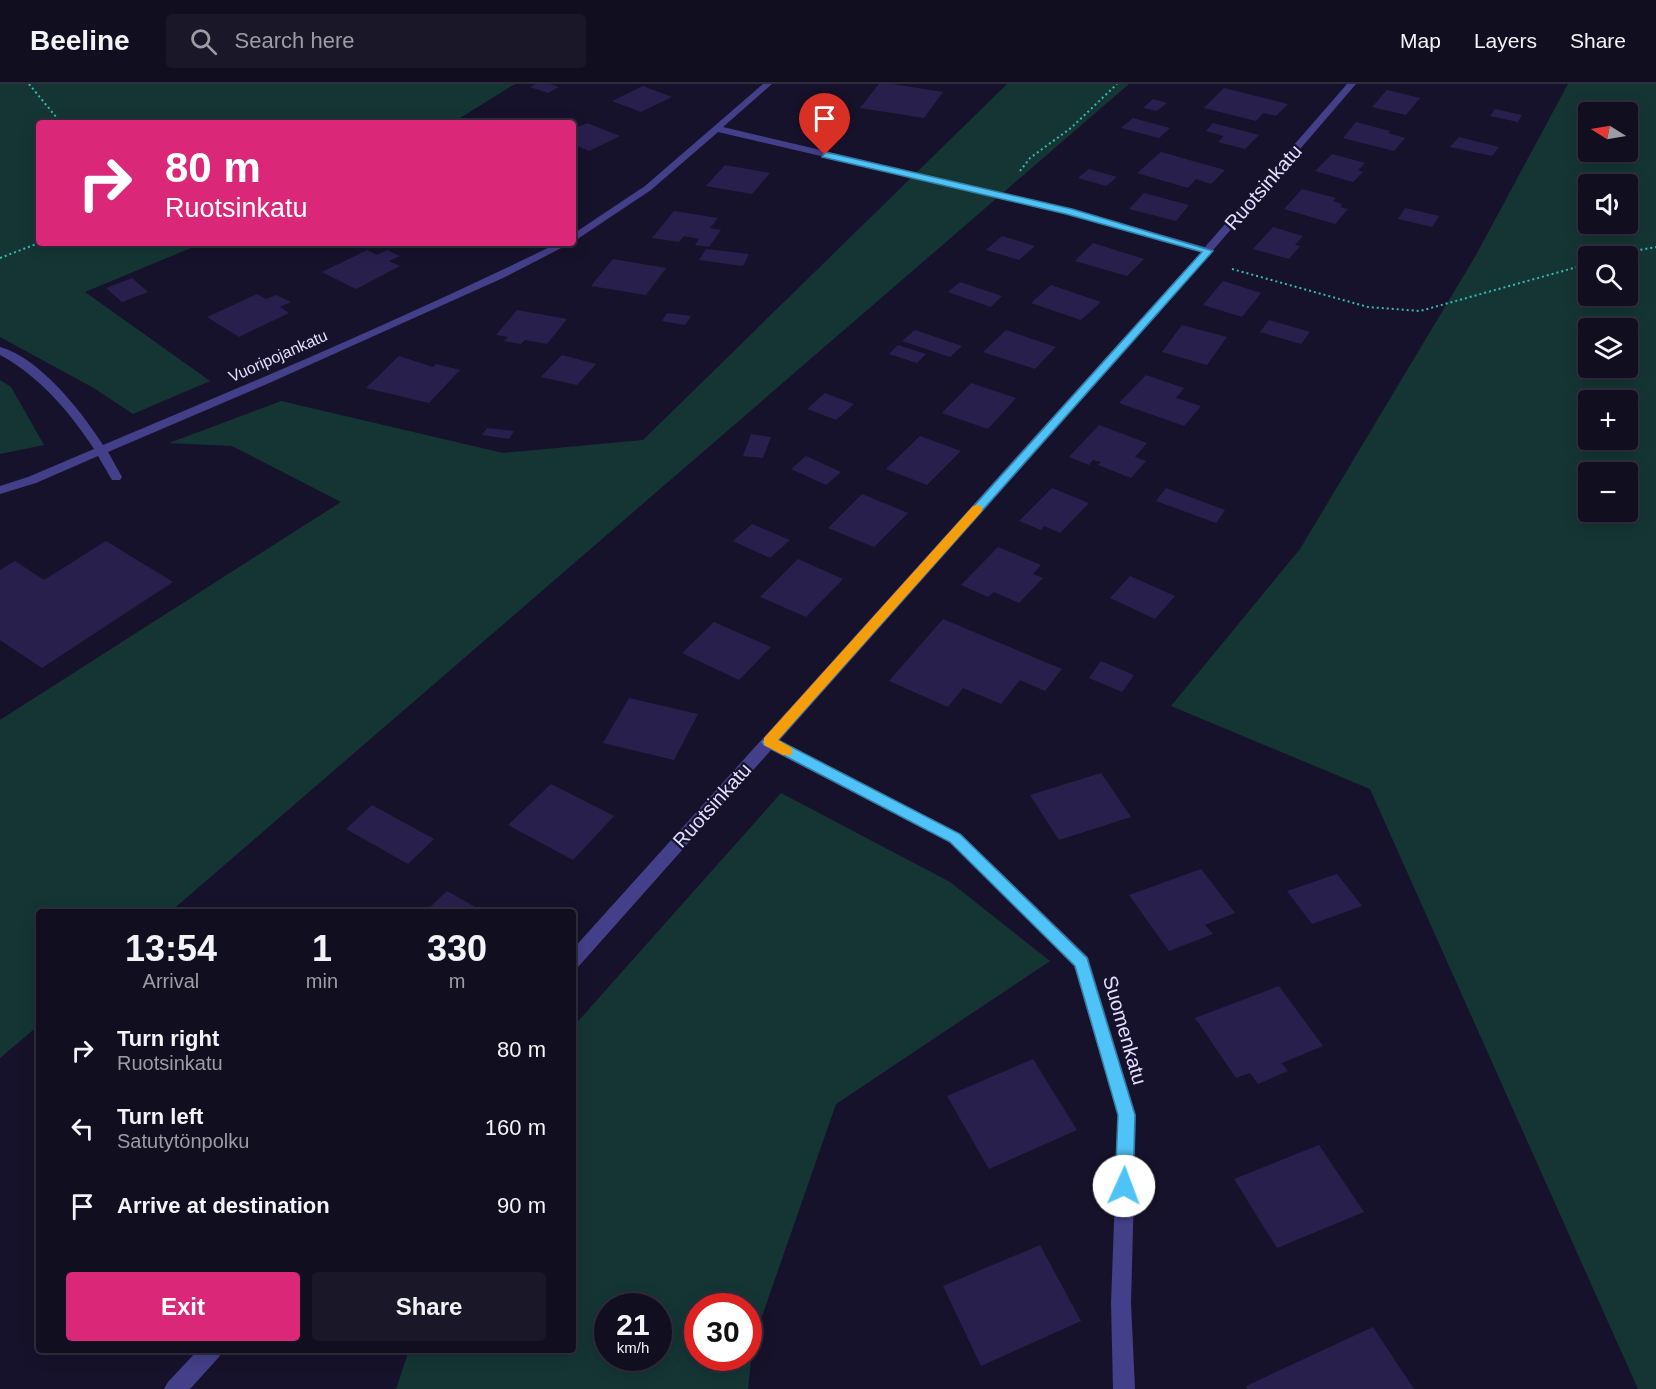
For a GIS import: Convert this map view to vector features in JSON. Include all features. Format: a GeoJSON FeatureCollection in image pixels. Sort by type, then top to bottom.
{"type":"FeatureCollection","features":[{"type":"Feature","properties":{"kind":"street"},"geometry":{"type":"LineString","coordinates":[[576,237],[648,188],[768,84]]}},
{"type":"Feature","properties":{"kind":"street","name":"Ruotsinkatu"},"geometry":{"type":"LineString","coordinates":[[576,958],[1204,256],[1352,84]]}},
{"type":"Feature","properties":{"kind":"street"},"geometry":{"type":"LineString","coordinates":[[718,129],[1068,211],[1204,256]]}},
{"type":"Feature","properties":{"kind":"street","name":"Vuoripojankatu"},"geometry":{"type":"LineString","coordinates":[[0,489],[32,480],[263,382],[539,258],[561,246]]}},
{"type":"Feature","properties":{"kind":"street"},"geometry":{"type":"LineString","coordinates":[[0,350],[17,357],[61,400],[102,449],[117,477]]}},
{"type":"Feature","properties":{"kind":"street","name":"Suomenkatu"},"geometry":{"type":"LineString","coordinates":[[769,742],[955,838],[1082,962],[1126,1115],[1120,1303],[1124,1389]]}},
{"type":"Feature","properties":{"kind":"street"},"geometry":{"type":"LineString","coordinates":[[175,1389],[209,1353]]}},
{"type":"Feature","properties":{"kind":"path"},"geometry":{"type":"LineString","coordinates":[[29,84],[59,120]]}},
{"type":"Feature","properties":{"kind":"path"},"geometry":{"type":"LineString","coordinates":[[1003,197],[1030,158],[1071,128],[1117,84]]}},
{"type":"Feature","properties":{"kind":"path"},"geometry":{"type":"LineString","coordinates":[[0,258],[36,244]]}},
{"type":"Feature","properties":{"kind":"path"},"geometry":{"type":"LineString","coordinates":[[1638,250],[1656,247]]}},
{"type":"Feature","properties":{"kind":"path"},"geometry":{"type":"LineString","coordinates":[[1204,256],[1368,307],[1420,311],[1578,267]]}},
{"type":"Feature","properties":{"kind":"green space"},"geometry":{"type":"Polygon","coordinates":[[[0,84],[515,84],[457,120],[36,120],[36,246],[196,246],[85,292],[210,381],[133,414],[92,387],[0,337],[0,84]]]}},
{"type":"Feature","properties":{"kind":"green space"},"geometry":{"type":"Polygon","coordinates":[[[1007,84],[1129,84],[173,909],[36,909],[36,1028],[0,1058],[0,720],[341,502],[232,446],[169,443],[281,401],[503,453],[643,440],[1007,84]]]}},
{"type":"Feature","properties":{"kind":"green space"},"geometry":{"type":"Polygon","coordinates":[[[1568,84],[1656,84],[1656,1389],[1638,1389],[1370,789],[1171,706],[1300,549],[1476,255],[1568,84]]]}},
{"type":"Feature","properties":{"kind":"green space"},"geometry":{"type":"Polygon","coordinates":[[[0,380],[11,387],[44,445],[0,454],[0,380]]]}},
{"type":"Feature","properties":{"kind":"green space"},"geometry":{"type":"Polygon","coordinates":[[[781,793],[950,882],[1050,961],[836,1104],[762,1316],[762,1293],[684,1293],[684,1371],[750,1371],[748,1389],[396,1389],[408,1353],[576,1353],[576,1024],[781,793]]]}},
{"type":"Feature","properties":{"kind":"building"},"geometry":{"type":"Polygon","coordinates":[[[536,84],[550,84],[559,87],[548,93],[530,87],[536,84]]]}},
{"type":"Feature","properties":{"kind":"building"},"geometry":{"type":"Polygon","coordinates":[[[879,84],[943,92],[924,118],[860,108],[879,84]]]}},
{"type":"Feature","properties":{"kind":"building"},"geometry":{"type":"Polygon","coordinates":[[[643,86],[672,97],[641,112],[612,101],[643,86]]]}},
{"type":"Feature","properties":{"kind":"building"},"geometry":{"type":"Polygon","coordinates":[[[1224,88],[1288,104],[1276,116],[1263,113],[1256,121],[1204,108],[1224,88]]]}},
{"type":"Feature","properties":{"kind":"building"},"geometry":{"type":"Polygon","coordinates":[[[1387,90],[1420,98],[1406,115],[1372,107],[1387,90]]]}},
{"type":"Feature","properties":{"kind":"building"},"geometry":{"type":"Polygon","coordinates":[[[1153,99],[1167,103],[1157,111],[1143,108],[1153,99]]]}},
{"type":"Feature","properties":{"kind":"building"},"geometry":{"type":"Polygon","coordinates":[[[1495,109],[1522,115],[1518,122],[1490,116],[1495,109]]]}},
{"type":"Feature","properties":{"kind":"building"},"geometry":{"type":"Polygon","coordinates":[[[1133,118],[1170,128],[1159,138],[1121,128],[1133,118]]]}},
{"type":"Feature","properties":{"kind":"building"},"geometry":{"type":"Polygon","coordinates":[[[1356,122],[1390,131],[1388,133],[1405,138],[1394,151],[1343,138],[1356,122]]]}},
{"type":"Feature","properties":{"kind":"building"},"geometry":{"type":"Polygon","coordinates":[[[587,123],[620,136],[589,151],[576,145],[576,128],[587,123]]]}},
{"type":"Feature","properties":{"kind":"building"},"geometry":{"type":"Polygon","coordinates":[[[1213,123],[1259,135],[1245,149],[1218,142],[1224,136],[1206,131],[1213,123]]]}},
{"type":"Feature","properties":{"kind":"building"},"geometry":{"type":"Polygon","coordinates":[[[1459,137],[1499,147],[1492,156],[1450,147],[1459,137]]]}},
{"type":"Feature","properties":{"kind":"building"},"geometry":{"type":"Polygon","coordinates":[[[1161,152],[1225,170],[1211,184],[1196,179],[1188,188],[1137,173],[1161,152]]]}},
{"type":"Feature","properties":{"kind":"building"},"geometry":{"type":"Polygon","coordinates":[[[1332,154],[1365,163],[1358,170],[1363,172],[1353,182],[1315,171],[1332,154]]]}},
{"type":"Feature","properties":{"kind":"building"},"geometry":{"type":"Polygon","coordinates":[[[725,165],[770,173],[752,194],[706,186],[725,165]]]}},
{"type":"Feature","properties":{"kind":"building"},"geometry":{"type":"Polygon","coordinates":[[[1089,169],[1117,177],[1106,186],[1078,178],[1089,169]]]}},
{"type":"Feature","properties":{"kind":"building"},"geometry":{"type":"Polygon","coordinates":[[[1302,189],[1336,198],[1333,201],[1342,204],[1340,207],[1348,209],[1335,224],[1284,209],[1302,189]]]}},
{"type":"Feature","properties":{"kind":"building"},"geometry":{"type":"Polygon","coordinates":[[[1144,193],[1189,205],[1176,221],[1129,209],[1144,193]]]}},
{"type":"Feature","properties":{"kind":"building"},"geometry":{"type":"Polygon","coordinates":[[[1405,208],[1439,216],[1432,227],[1398,219],[1405,208]]]}},
{"type":"Feature","properties":{"kind":"building"},"geometry":{"type":"Polygon","coordinates":[[[674,211],[718,218],[710,228],[721,230],[709,247],[695,245],[699,239],[684,236],[679,242],[652,238],[674,211]]]}},
{"type":"Feature","properties":{"kind":"building"},"geometry":{"type":"Polygon","coordinates":[[[1273,227],[1303,236],[1295,245],[1300,246],[1289,259],[1253,249],[1273,227]]]}},
{"type":"Feature","properties":{"kind":"building"},"geometry":{"type":"Polygon","coordinates":[[[1002,236],[1035,246],[1019,260],[986,250],[1002,236]]]}},
{"type":"Feature","properties":{"kind":"building"},"geometry":{"type":"Polygon","coordinates":[[[1093,243],[1144,259],[1127,276],[1075,261],[1093,243]]]}},
{"type":"Feature","properties":{"kind":"building"},"geometry":{"type":"Polygon","coordinates":[[[706,249],[749,254],[743,266],[699,260],[706,249]]]}},
{"type":"Feature","properties":{"kind":"building"},"geometry":{"type":"Polygon","coordinates":[[[367,250],[377,255],[387,250],[400,256],[389,261],[400,266],[356,289],[322,272],[367,250]]]}},
{"type":"Feature","properties":{"kind":"building"},"geometry":{"type":"Polygon","coordinates":[[[613,259],[666,268],[646,295],[591,286],[613,259]]]}},
{"type":"Feature","properties":{"kind":"building"},"geometry":{"type":"Polygon","coordinates":[[[132,278],[148,292],[122,302],[106,288],[132,278]]]}},
{"type":"Feature","properties":{"kind":"building"},"geometry":{"type":"Polygon","coordinates":[[[1223,281],[1261,293],[1242,317],[1203,305],[1223,281]]]}},
{"type":"Feature","properties":{"kind":"building"},"geometry":{"type":"Polygon","coordinates":[[[960,282],[1002,296],[991,307],[948,292],[960,282]]]}},
{"type":"Feature","properties":{"kind":"building"},"geometry":{"type":"Polygon","coordinates":[[[1051,285],[1101,302],[1081,320],[1031,303],[1051,285]]]}},
{"type":"Feature","properties":{"kind":"building"},"geometry":{"type":"Polygon","coordinates":[[[257,294],[266,299],[276,295],[291,302],[280,307],[289,313],[239,337],[207,317],[257,294]]]}},
{"type":"Feature","properties":{"kind":"building"},"geometry":{"type":"Polygon","coordinates":[[[517,310],[567,319],[547,344],[525,340],[521,344],[504,341],[508,337],[496,335],[517,310]]]}},
{"type":"Feature","properties":{"kind":"building"},"geometry":{"type":"Polygon","coordinates":[[[667,313],[691,316],[685,325],[662,321],[667,313]]]}},
{"type":"Feature","properties":{"kind":"building"},"geometry":{"type":"Polygon","coordinates":[[[1269,320],[1310,332],[1301,344],[1260,332],[1269,320]]]}},
{"type":"Feature","properties":{"kind":"building"},"geometry":{"type":"Polygon","coordinates":[[[1182,325],[1227,337],[1207,365],[1162,352],[1182,325]]]}},
{"type":"Feature","properties":{"kind":"building"},"geometry":{"type":"Polygon","coordinates":[[[915,330],[962,346],[950,357],[902,341],[915,330]]]}},
{"type":"Feature","properties":{"kind":"building"},"geometry":{"type":"Polygon","coordinates":[[[1006,330],[1056,347],[1035,369],[983,352],[1006,330]]]}},
{"type":"Feature","properties":{"kind":"building"},"geometry":{"type":"Polygon","coordinates":[[[898,345],[926,354],[917,363],[889,354],[898,345]]]}},
{"type":"Feature","properties":{"kind":"building"},"geometry":{"type":"Polygon","coordinates":[[[562,355],[596,364],[577,385],[541,377],[562,355]]]}},
{"type":"Feature","properties":{"kind":"building"},"geometry":{"type":"Polygon","coordinates":[[[399,356],[433,367],[436,364],[460,370],[429,403],[366,388],[399,356]]]}},
{"type":"Feature","properties":{"kind":"building"},"geometry":{"type":"Polygon","coordinates":[[[1146,375],[1184,388],[1176,398],[1201,406],[1184,426],[1119,403],[1146,375]]]}},
{"type":"Feature","properties":{"kind":"building"},"geometry":{"type":"Polygon","coordinates":[[[971,383],[1016,398],[988,429],[942,413],[971,383]]]}},
{"type":"Feature","properties":{"kind":"building"},"geometry":{"type":"Polygon","coordinates":[[[825,393],[854,404],[836,420],[807,409],[825,393]]]}},
{"type":"Feature","properties":{"kind":"building"},"geometry":{"type":"Polygon","coordinates":[[[1099,425],[1147,443],[1135,457],[1146,461],[1131,478],[1098,465],[1101,462],[1093,460],[1089,465],[1069,457],[1099,425]]]}},
{"type":"Feature","properties":{"kind":"building"},"geometry":{"type":"Polygon","coordinates":[[[487,428],[514,431],[509,439],[482,435],[487,428]]]}},
{"type":"Feature","properties":{"kind":"building"},"geometry":{"type":"Polygon","coordinates":[[[751,434],[771,437],[763,458],[743,456],[751,434]]]}},
{"type":"Feature","properties":{"kind":"building"},"geometry":{"type":"Polygon","coordinates":[[[920,436],[961,451],[927,485],[886,469],[920,436]]]}},
{"type":"Feature","properties":{"kind":"building"},"geometry":{"type":"Polygon","coordinates":[[[806,456],[841,472],[826,485],[791,469],[806,456]]]}},
{"type":"Feature","properties":{"kind":"building"},"geometry":{"type":"Polygon","coordinates":[[[1052,488],[1089,503],[1060,533],[1044,526],[1041,530],[1019,521],[1052,488]]]}},
{"type":"Feature","properties":{"kind":"building"},"geometry":{"type":"Polygon","coordinates":[[[1166,488],[1225,510],[1216,523],[1156,501],[1166,488]]]}},
{"type":"Feature","properties":{"kind":"building"},"geometry":{"type":"Polygon","coordinates":[[[862,494],[908,513],[874,547],[828,528],[862,494]]]}},
{"type":"Feature","properties":{"kind":"building"},"geometry":{"type":"Polygon","coordinates":[[[752,524],[790,540],[770,558],[733,541],[752,524]]]}},
{"type":"Feature","properties":{"kind":"building"},"geometry":{"type":"Polygon","coordinates":[[[106,541],[173,582],[42,668],[0,640],[0,570],[15,561],[44,580],[106,541]]]}},
{"type":"Feature","properties":{"kind":"building"},"geometry":{"type":"Polygon","coordinates":[[[998,547],[1041,565],[1033,574],[1043,578],[1019,603],[994,592],[988,597],[961,585],[998,547]]]}},
{"type":"Feature","properties":{"kind":"building"},"geometry":{"type":"Polygon","coordinates":[[[798,559],[843,579],[806,617],[760,597],[798,559]]]}},
{"type":"Feature","properties":{"kind":"building"},"geometry":{"type":"Polygon","coordinates":[[[1130,576],[1175,596],[1155,619],[1110,598],[1130,576]]]}},
{"type":"Feature","properties":{"kind":"building"},"geometry":{"type":"Polygon","coordinates":[[[943,619],[1062,669],[1045,691],[1020,680],[1001,704],[963,688],[948,707],[889,681],[943,619]]]}},
{"type":"Feature","properties":{"kind":"building"},"geometry":{"type":"Polygon","coordinates":[[[714,622],[771,647],[739,680],[682,653],[714,622]]]}},
{"type":"Feature","properties":{"kind":"building"},"geometry":{"type":"Polygon","coordinates":[[[1101,661],[1134,675],[1122,692],[1089,678],[1101,661]]]}},
{"type":"Feature","properties":{"kind":"building"},"geometry":{"type":"Polygon","coordinates":[[[629,698],[698,714],[674,760],[603,743],[629,698]]]}},
{"type":"Feature","properties":{"kind":"building"},"geometry":{"type":"Polygon","coordinates":[[[1101,773],[1131,817],[1059,840],[1030,795],[1101,773]]]}},
{"type":"Feature","properties":{"kind":"building"},"geometry":{"type":"Polygon","coordinates":[[[551,784],[614,816],[573,860],[508,825],[551,784]]]}},
{"type":"Feature","properties":{"kind":"building"},"geometry":{"type":"Polygon","coordinates":[[[372,805],[434,839],[408,864],[346,829],[372,805]]]}},
{"type":"Feature","properties":{"kind":"building"},"geometry":{"type":"Polygon","coordinates":[[[1201,869],[1235,913],[1205,925],[1213,934],[1169,951],[1129,895],[1201,869]]]}},
{"type":"Feature","properties":{"kind":"building"},"geometry":{"type":"Polygon","coordinates":[[[1337,874],[1362,906],[1312,924],[1287,891],[1337,874]]]}},
{"type":"Feature","properties":{"kind":"building"},"geometry":{"type":"Polygon","coordinates":[[[447,891],[479,909],[428,909],[447,891]]]}},
{"type":"Feature","properties":{"kind":"building"},"geometry":{"type":"Polygon","coordinates":[[[1279,986],[1323,1046],[1282,1063],[1288,1071],[1258,1084],[1250,1073],[1236,1078],[1195,1018],[1279,986]]]}},
{"type":"Feature","properties":{"kind":"building"},"geometry":{"type":"Polygon","coordinates":[[[1033,1059],[1077,1130],[989,1169],[947,1096],[1033,1059]]]}},
{"type":"Feature","properties":{"kind":"building"},"geometry":{"type":"Polygon","coordinates":[[[1319,1145],[1364,1212],[1277,1248],[1234,1179],[1319,1145]]]}},
{"type":"Feature","properties":{"kind":"building"},"geometry":{"type":"Polygon","coordinates":[[[1040,1245],[1081,1321],[981,1366],[943,1286],[1040,1245]]]}},
{"type":"Feature","properties":{"kind":"building"},"geometry":{"type":"Polygon","coordinates":[[[1373,1327],[1414,1389],[1247,1389],[1246,1386],[1373,1327]]]}},
{"type":"Feature","properties":{"kind":"slow traffic"},"geometry":{"type":"LineString","coordinates":[[788,751],[769,742],[977,509]]}},
{"type":"Feature","properties":{"kind":"route"},"geometry":{"type":"LineString","coordinates":[[825,155],[1068,211],[1208,251],[769,742],[955,838],[1082,962],[1126,1115],[1124,1186]]}}]}
